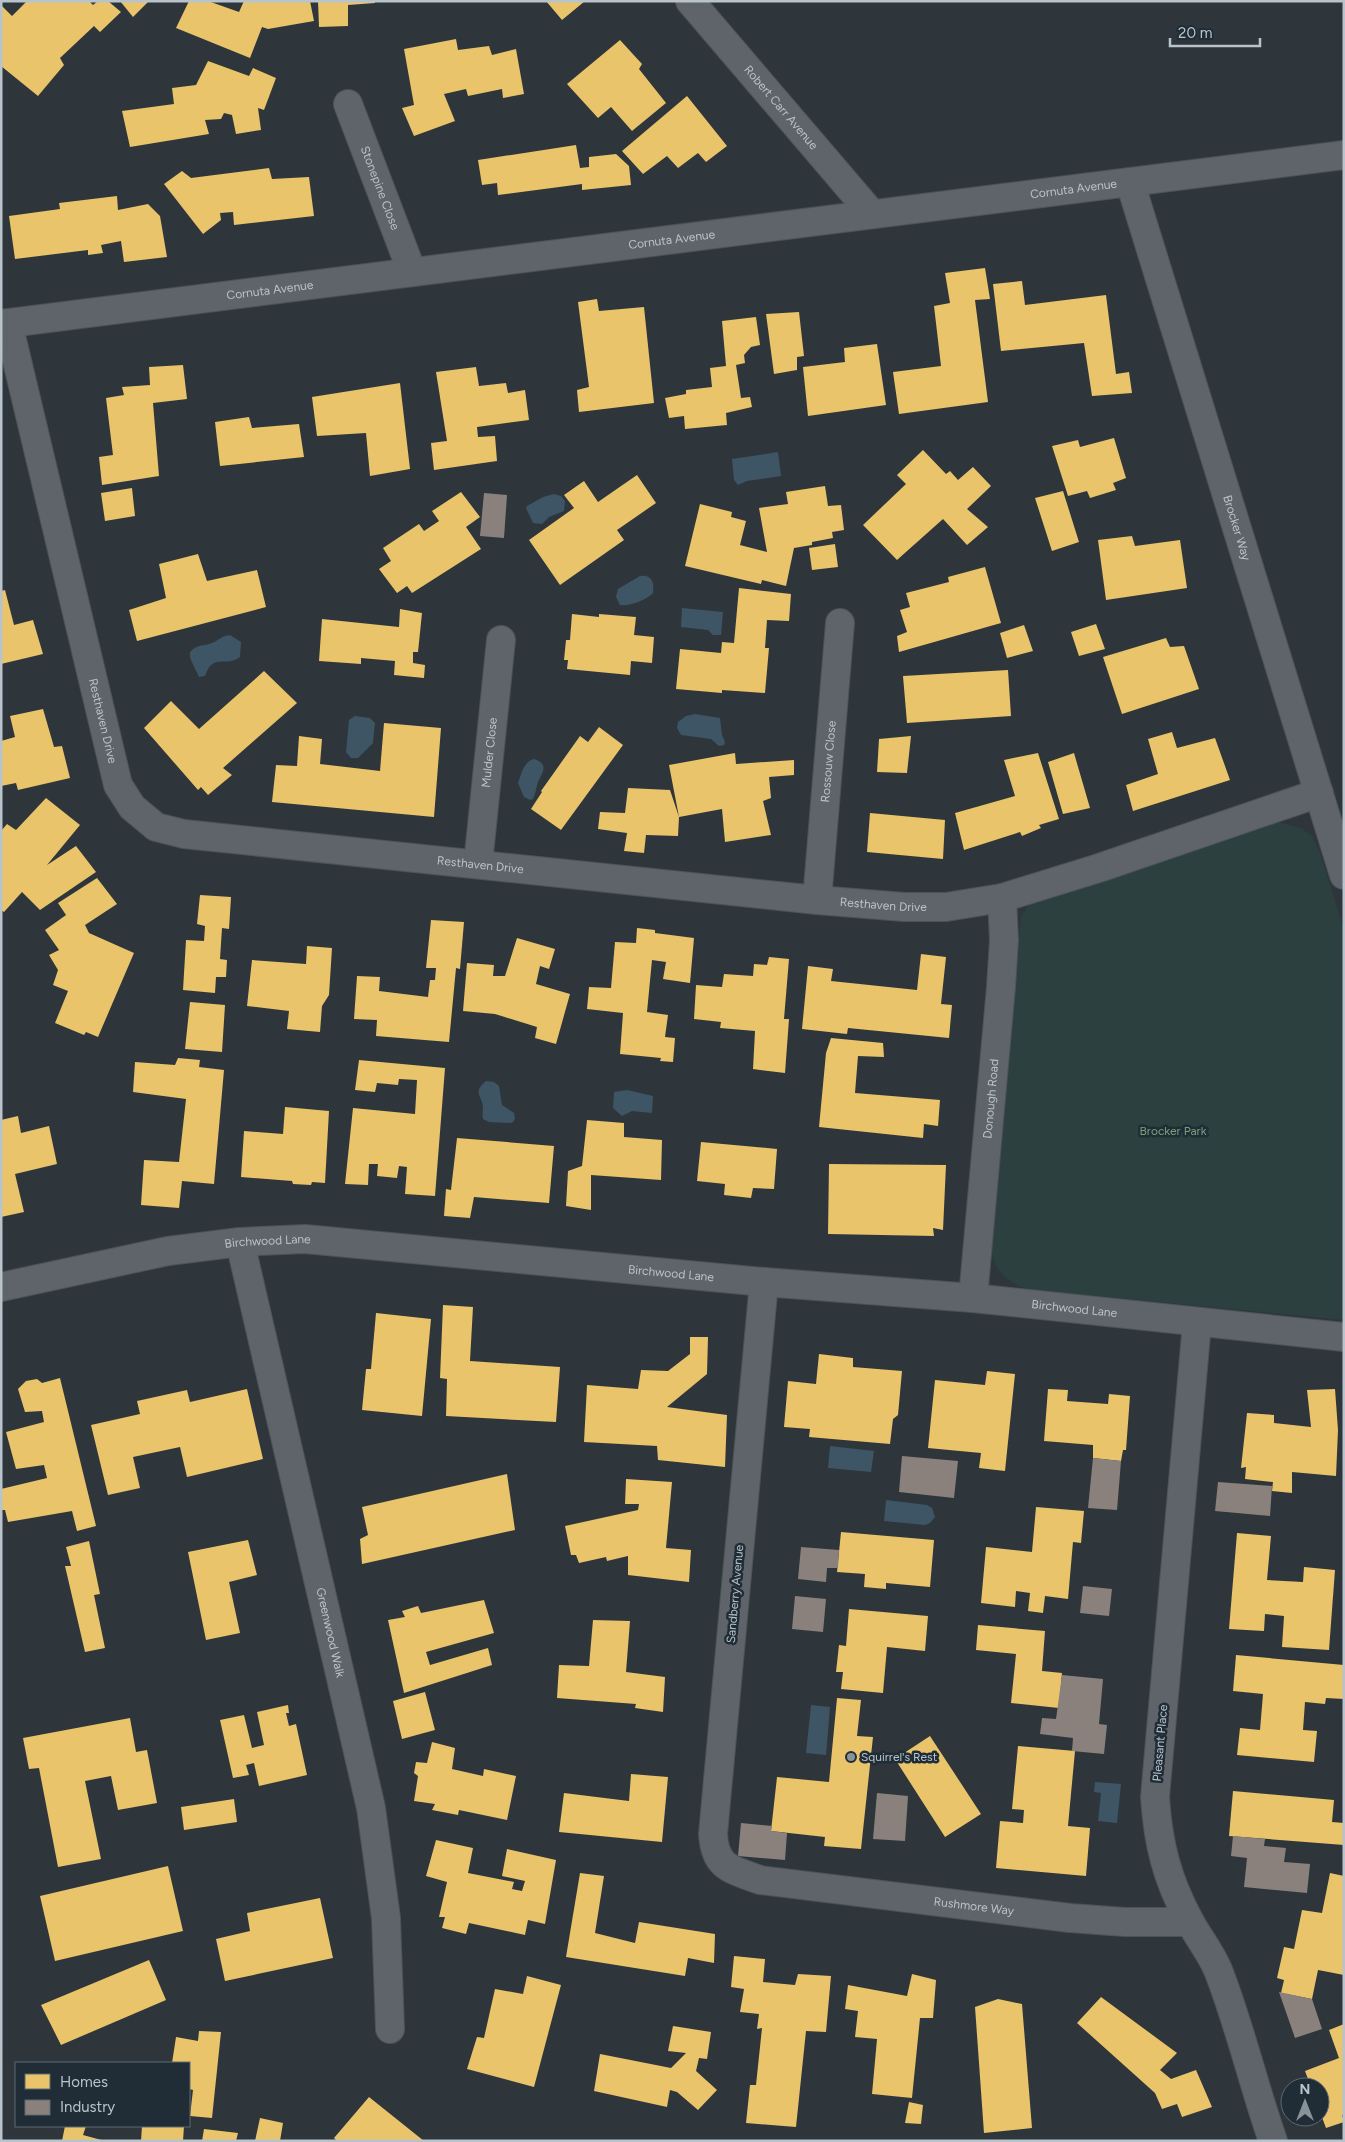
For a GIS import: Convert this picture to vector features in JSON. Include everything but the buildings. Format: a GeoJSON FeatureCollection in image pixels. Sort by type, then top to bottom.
{"type":"FeatureCollection","features":[{"type":"Feature","properties":{"kind":"street","name":"Robert Carr Avenue"},"geometry":{"type":"LineString","coordinates":[[690,1],[872,214]]}},
{"type":"Feature","properties":{"kind":"street","name":"Stonepine Close"},"geometry":{"type":"LineString","coordinates":[[348,104],[412,272]]}},
{"type":"Feature","properties":{"kind":"street","name":"Cornuta Avenue"},"geometry":{"type":"LineString","coordinates":[[4,323],[1344,155]]}},
{"type":"Feature","properties":{"kind":"street","name":"Brocker Way"},"geometry":{"type":"LineString","coordinates":[[1130,182],[1344,876]]}},
{"type":"Feature","properties":{"kind":"street","name":"Resthaven Drive"},"geometry":{"type":"LineString","coordinates":[[4,323],[118,785],[132,807],[156,827],[184,834],[817,900],[904,907],[946,907],[1002,898],[1122,861],[1319,793]]}},
{"type":"Feature","properties":{"kind":"street","name":"Rossouw Close"},"geometry":{"type":"LineString","coordinates":[[817,900],[840,623]]}},
{"type":"Feature","properties":{"kind":"street","name":"Mulder Close"},"geometry":{"type":"LineString","coordinates":[[478,864],[501,640]]}},
{"type":"Feature","properties":{"kind":"street","name":"Donough Road"},"geometry":{"type":"LineString","coordinates":[[974,1298],[1001,987],[1004,940],[1002,898]]}},
{"type":"Feature","properties":{"kind":"street","name":"Birchwood Lane"},"geometry":{"type":"LineString","coordinates":[[1,1287],[168,1251],[240,1242],[305,1239],[764,1282],[974,1298],[1344,1337]]}},
{"type":"Feature","properties":{"kind":"street","name":"Greenwood Walk"},"geometry":{"type":"LineString","coordinates":[[240,1242],[371,1808],[386,1918],[390,2029]]}},
{"type":"Feature","properties":{"kind":"street","name":"Sandberry Avenue"},"geometry":{"type":"LineString","coordinates":[[760,1880],[727,1866],[718,1859],[714,1850],[712,1834],[764,1282]]}},
{"type":"Feature","properties":{"kind":"street","name":"Pleasant Place"},"geometry":{"type":"LineString","coordinates":[[1197,1323],[1155,1797],[1156,1824],[1161,1854],[1171,1884],[1190,1922],[1217,1968],[1273,2141]]}},
{"type":"Feature","properties":{"kind":"street","name":"Rushmore Way"},"geometry":{"type":"LineString","coordinates":[[760,1880],[1070,1918],[1125,1922],[1190,1922]]}},
{"type":"Feature","properties":{"kind":"green space","name":"Brocker Park"},"geometry":{"type":"Polygon","coordinates":[[[1277,822],[1301,828],[1312,836],[1320,853],[1344,930],[1344,1320],[1027,1289],[1012,1282],[998,1269],[990,1248],[1021,917],[1032,899],[1277,822]]]}},
{"type":"Feature","properties":{"kind":"water"},"geometry":{"type":"Polygon","coordinates":[[[778,452],[781,476],[747,481],[738,485],[734,480],[732,459],[778,452]]]}},
{"type":"Feature","properties":{"kind":"water"},"geometry":{"type":"Polygon","coordinates":[[[554,494],[561,496],[565,501],[564,511],[549,517],[542,524],[533,523],[526,508],[527,506],[543,497],[554,494]]]}},
{"type":"Feature","properties":{"kind":"water"},"geometry":{"type":"Polygon","coordinates":[[[640,576],[648,577],[652,580],[653,593],[637,602],[620,605],[616,597],[618,589],[640,576]]]}},
{"type":"Feature","properties":{"kind":"water"},"geometry":{"type":"Polygon","coordinates":[[[682,608],[723,612],[721,635],[713,635],[708,630],[681,627],[682,608]]]}},
{"type":"Feature","properties":{"kind":"water"},"geometry":{"type":"Polygon","coordinates":[[[230,635],[241,642],[240,657],[235,660],[216,662],[208,669],[205,676],[199,677],[190,658],[190,652],[196,647],[230,635]]]}},
{"type":"Feature","properties":{"kind":"water"},"geometry":{"type":"Polygon","coordinates":[[[695,714],[720,718],[724,745],[719,746],[711,739],[681,735],[677,728],[678,722],[686,716],[695,714]]]}},
{"type":"Feature","properties":{"kind":"water"},"geometry":{"type":"Polygon","coordinates":[[[355,716],[370,718],[375,723],[373,743],[358,758],[351,758],[346,752],[349,720],[355,716]]]}},
{"type":"Feature","properties":{"kind":"water"},"geometry":{"type":"Polygon","coordinates":[[[534,759],[542,763],[544,769],[534,797],[530,800],[524,797],[518,783],[525,765],[534,759]]]}},
{"type":"Feature","properties":{"kind":"water"},"geometry":{"type":"Polygon","coordinates":[[[486,1081],[494,1082],[499,1086],[502,1105],[514,1113],[515,1119],[512,1123],[489,1122],[483,1119],[483,1107],[479,1088],[486,1081]]]}},
{"type":"Feature","properties":{"kind":"water"},"geometry":{"type":"Polygon","coordinates":[[[627,1090],[653,1096],[652,1113],[632,1111],[622,1116],[613,1108],[614,1092],[627,1090]]]}},
{"type":"Feature","properties":{"kind":"water"},"geometry":{"type":"Polygon","coordinates":[[[830,1446],[874,1451],[871,1472],[828,1468],[830,1446]]]}},
{"type":"Feature","properties":{"kind":"water"},"geometry":{"type":"Polygon","coordinates":[[[886,1500],[927,1505],[932,1508],[935,1517],[930,1523],[925,1525],[884,1521],[886,1500]]]}},
{"type":"Feature","properties":{"kind":"water"},"geometry":{"type":"Polygon","coordinates":[[[811,1705],[830,1707],[826,1755],[806,1753],[811,1705]]]}},
{"type":"Feature","properties":{"kind":"water"},"geometry":{"type":"Polygon","coordinates":[[[1095,1782],[1121,1784],[1117,1823],[1098,1821],[1101,1793],[1094,1792],[1095,1782]]]}},
{"type":"Feature","properties":{"kind":"place","name":"Squirrel's Rest"},"geometry":{"type":"Point","coordinates":[851,1757]}}]}
